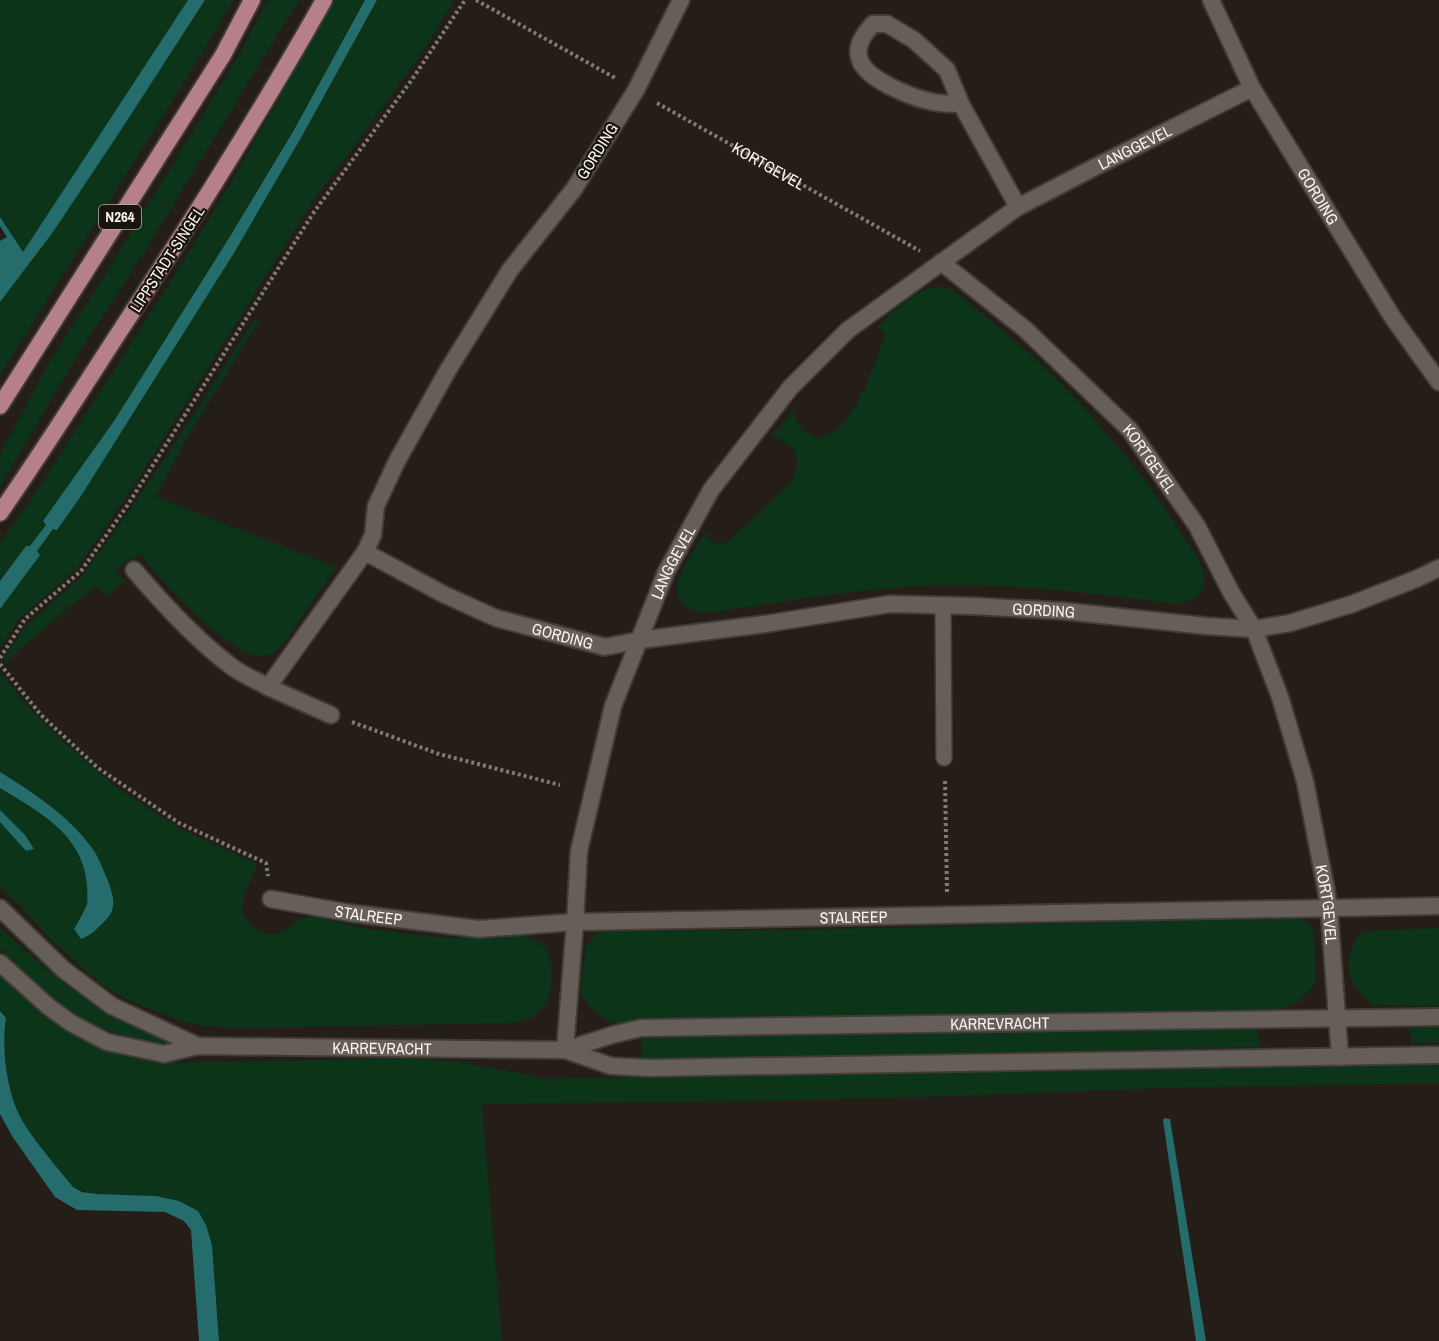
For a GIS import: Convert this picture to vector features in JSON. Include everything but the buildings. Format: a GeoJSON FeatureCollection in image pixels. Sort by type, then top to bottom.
{"type":"FeatureCollection","features":[{"type":"Feature","properties":{"kind":"main road","name":"N264"},"geometry":{"type":"LineString","coordinates":[[0,406],[224,55],[252,0]]}},
{"type":"Feature","properties":{"kind":"main road","name":"LIPPSTADT-SINGEL"},"geometry":{"type":"LineString","coordinates":[[0,513],[197,214],[324,0]]}},
{"type":"Feature","properties":{"kind":"street","name":"GORDING"},"geometry":{"type":"LineString","coordinates":[[681,0],[636,90],[573,189],[510,270],[448,370],[397,461],[376,506],[372,535],[364,552],[444,595],[496,618],[604,646],[890,604],[1064,611],[1254,629],[1290,623],[1352,604],[1439,568]]}},
{"type":"Feature","properties":{"kind":"street","name":"GORDING"},"geometry":{"type":"LineString","coordinates":[[1211,0],[1252,88],[1393,318],[1439,382]]}},
{"type":"Feature","properties":{"kind":"street"},"geometry":{"type":"LineString","coordinates":[[961,104],[935,103],[911,97],[877,79],[868,72],[859,58],[859,45],[866,32],[873,24],[887,24],[914,40],[947,70],[961,104],[1018,207]]}},
{"type":"Feature","properties":{"kind":"street","name":"LANGGEVEL"},"geometry":{"type":"LineString","coordinates":[[565,1050],[579,851],[613,706],[666,573],[711,490],[790,388],[848,330],[1018,207],[1252,88]]}},
{"type":"Feature","properties":{"kind":"street","name":"KORTGEVEL"},"geometry":{"type":"LineString","coordinates":[[941,262],[1026,330],[1130,430],[1197,526],[1232,594],[1254,629],[1280,697],[1305,781],[1329,908],[1340,1057]]}},
{"type":"Feature","properties":{"kind":"street"},"geometry":{"type":"LineString","coordinates":[[268,687],[364,552]]}},
{"type":"Feature","properties":{"kind":"street"},"geometry":{"type":"LineString","coordinates":[[134,570],[160,600],[236,670],[331,715]]}},
{"type":"Feature","properties":{"kind":"street","name":"STALREEP"},"geometry":{"type":"LineString","coordinates":[[271,899],[350,913],[479,929],[575,922],[1439,906]]}},
{"type":"Feature","properties":{"kind":"street","name":"KARREVRACHT"},"geometry":{"type":"LineString","coordinates":[[0,908],[64,970],[112,1006],[198,1046]]}},
{"type":"Feature","properties":{"kind":"street","name":"KARREVRACHT"},"geometry":{"type":"LineString","coordinates":[[0,963],[49,1007],[71,1023],[107,1042],[164,1054],[198,1046],[565,1050],[641,1028],[1439,1017]]}},
{"type":"Feature","properties":{"kind":"street","name":"KARREVRACHT"},"geometry":{"type":"LineString","coordinates":[[565,1050],[611,1066],[650,1068],[1439,1055]]}},
{"type":"Feature","properties":{"kind":"lane"},"geometry":{"type":"LineString","coordinates":[[943,605],[944,758]]}},
{"type":"Feature","properties":{"kind":"path"},"geometry":{"type":"LineString","coordinates":[[0,658],[25,619],[81,571],[127,506],[314,212],[411,81],[465,0]]}},
{"type":"Feature","properties":{"kind":"path","name":"KORTGEVEL"},"geometry":{"type":"LineString","coordinates":[[476,0],[941,262]]}},
{"type":"Feature","properties":{"kind":"path"},"geometry":{"type":"LineString","coordinates":[[0,664],[41,715],[98,768],[179,823],[266,863],[271,899]]}},
{"type":"Feature","properties":{"kind":"path"},"geometry":{"type":"LineString","coordinates":[[331,715],[439,754],[560,785]]}},
{"type":"Feature","properties":{"kind":"path"},"geometry":{"type":"LineString","coordinates":[[944,758],[948,915]]}},
{"type":"Feature","properties":{"kind":"green space"},"geometry":{"type":"Polygon","coordinates":[[[0,0],[188,0],[23,252],[0,217],[0,0]]]}},
{"type":"Feature","properties":{"kind":"green space"},"geometry":{"type":"Polygon","coordinates":[[[205,0],[234,0],[0,375],[0,302],[53,231],[205,0]]]}},
{"type":"Feature","properties":{"kind":"green space"},"geometry":{"type":"Polygon","coordinates":[[[268,0],[299,0],[143,254],[74,361],[0,487],[0,454],[48,364],[237,59],[268,0]]]}},
{"type":"Feature","properties":{"kind":"green space"},"geometry":{"type":"Polygon","coordinates":[[[335,0],[365,0],[294,130],[229,238],[114,421],[43,521],[46,525],[30,547],[26,546],[0,581],[0,542],[31,500],[174,276],[229,186],[335,0]]]}},
{"type":"Feature","properties":{"kind":"green space"},"geometry":{"type":"Polygon","coordinates":[[[377,0],[454,0],[424,50],[317,195],[134,485],[76,570],[20,617],[0,648],[0,609],[39,555],[36,551],[81,496],[234,253],[377,0]]]}},
{"type":"Feature","properties":{"kind":"green space"},"geometry":{"type":"Polygon","coordinates":[[[936,287],[947,288],[957,293],[1012,339],[1064,387],[1100,426],[1151,490],[1196,555],[1202,567],[1204,579],[1199,593],[1192,599],[1177,604],[1030,588],[941,585],[852,592],[706,613],[689,609],[679,597],[677,588],[679,578],[706,533],[710,541],[719,544],[728,542],[792,482],[797,466],[796,452],[782,439],[771,437],[795,409],[798,424],[812,436],[818,439],[835,431],[853,410],[871,373],[885,334],[881,328],[876,328],[911,298],[936,287]]]}},
{"type":"Feature","properties":{"kind":"green space"},"geometry":{"type":"Polygon","coordinates":[[[255,319],[259,321],[185,441],[156,497],[336,567],[285,642],[272,654],[255,657],[236,647],[203,622],[140,554],[114,570],[125,581],[106,596],[96,585],[5,663],[3,660],[25,627],[82,576],[132,507],[255,319]]]}},
{"type":"Feature","properties":{"kind":"green space"},"geometry":{"type":"Polygon","coordinates":[[[0,672],[30,709],[114,786],[184,831],[257,864],[242,905],[243,914],[254,929],[273,934],[282,932],[300,918],[314,916],[367,929],[448,938],[523,934],[542,945],[551,961],[551,986],[542,1009],[530,1018],[511,1023],[238,1028],[205,1026],[181,1021],[130,1001],[102,985],[47,936],[23,908],[0,887],[0,822],[26,851],[34,849],[25,835],[0,810],[0,788],[33,808],[62,831],[74,845],[82,860],[87,878],[88,899],[85,911],[75,929],[112,893],[93,849],[71,824],[43,799],[0,772],[0,672]]]}},
{"type":"Feature","properties":{"kind":"green space"},"geometry":{"type":"Polygon","coordinates":[[[1299,918],[1308,923],[1314,934],[1316,978],[1313,986],[1298,1002],[1279,1009],[612,1023],[590,1008],[581,992],[586,946],[600,931],[787,930],[1299,918]]]}},
{"type":"Feature","properties":{"kind":"green space"},"geometry":{"type":"Polygon","coordinates":[[[0,928],[75,992],[116,1017],[164,1036],[165,1042],[162,1046],[109,1031],[67,1011],[0,949],[0,928]]]}},
{"type":"Feature","properties":{"kind":"green space"},"geometry":{"type":"Polygon","coordinates":[[[1439,928],[1439,1006],[1372,1005],[1354,984],[1349,972],[1353,946],[1360,935],[1387,930],[1439,928]]]}},
{"type":"Feature","properties":{"kind":"green space"},"geometry":{"type":"Polygon","coordinates":[[[0,971],[62,1026],[83,1039],[108,1052],[158,1063],[414,1058],[458,1062],[541,1079],[1439,1060],[1439,1083],[1162,1088],[750,1101],[482,1104],[502,1341],[219,1341],[212,1245],[179,1201],[159,1196],[93,1193],[73,1187],[25,1125],[14,1101],[7,1073],[4,1044],[6,1018],[0,1011],[0,971]]]}},
{"type":"Feature","properties":{"kind":"green space"},"geometry":{"type":"Polygon","coordinates":[[[1439,1023],[1439,1043],[1411,1043],[1409,1024],[1439,1023]]]}},
{"type":"Feature","properties":{"kind":"green space"},"geometry":{"type":"Polygon","coordinates":[[[1257,1025],[1260,1047],[642,1060],[641,1038],[1257,1025]]]}},
{"type":"Feature","properties":{"kind":"water"},"geometry":{"type":"Polygon","coordinates":[[[188,0],[205,0],[53,232],[0,302],[0,241],[7,237],[0,226],[0,217],[23,252],[188,0]]]}},
{"type":"Feature","properties":{"kind":"water"},"geometry":{"type":"Polygon","coordinates":[[[365,0],[377,0],[234,253],[81,496],[57,530],[53,529],[37,551],[40,555],[0,609],[0,581],[26,546],[30,546],[46,525],[43,521],[114,421],[229,238],[294,130],[365,0]]]}},
{"type":"Feature","properties":{"kind":"water"},"geometry":{"type":"Polygon","coordinates":[[[0,772],[61,815],[83,836],[97,855],[112,893],[113,908],[108,918],[84,938],[81,939],[74,929],[87,904],[84,867],[77,852],[57,826],[0,788],[0,772]]]}},
{"type":"Feature","properties":{"kind":"water"},"geometry":{"type":"Polygon","coordinates":[[[0,810],[25,835],[34,849],[26,851],[0,822],[0,810]]]}},
{"type":"Feature","properties":{"kind":"water"},"geometry":{"type":"Polygon","coordinates":[[[0,1011],[6,1018],[4,1044],[7,1073],[19,1114],[36,1141],[73,1187],[82,1192],[97,1194],[156,1196],[179,1201],[198,1211],[206,1225],[212,1245],[219,1341],[199,1341],[191,1230],[184,1221],[165,1212],[77,1210],[55,1197],[12,1136],[0,1114],[0,1011]]]}},
{"type":"Feature","properties":{"kind":"water"},"geometry":{"type":"Polygon","coordinates":[[[1164,1118],[1170,1119],[1206,1341],[1196,1341],[1164,1118]]]}}]}
